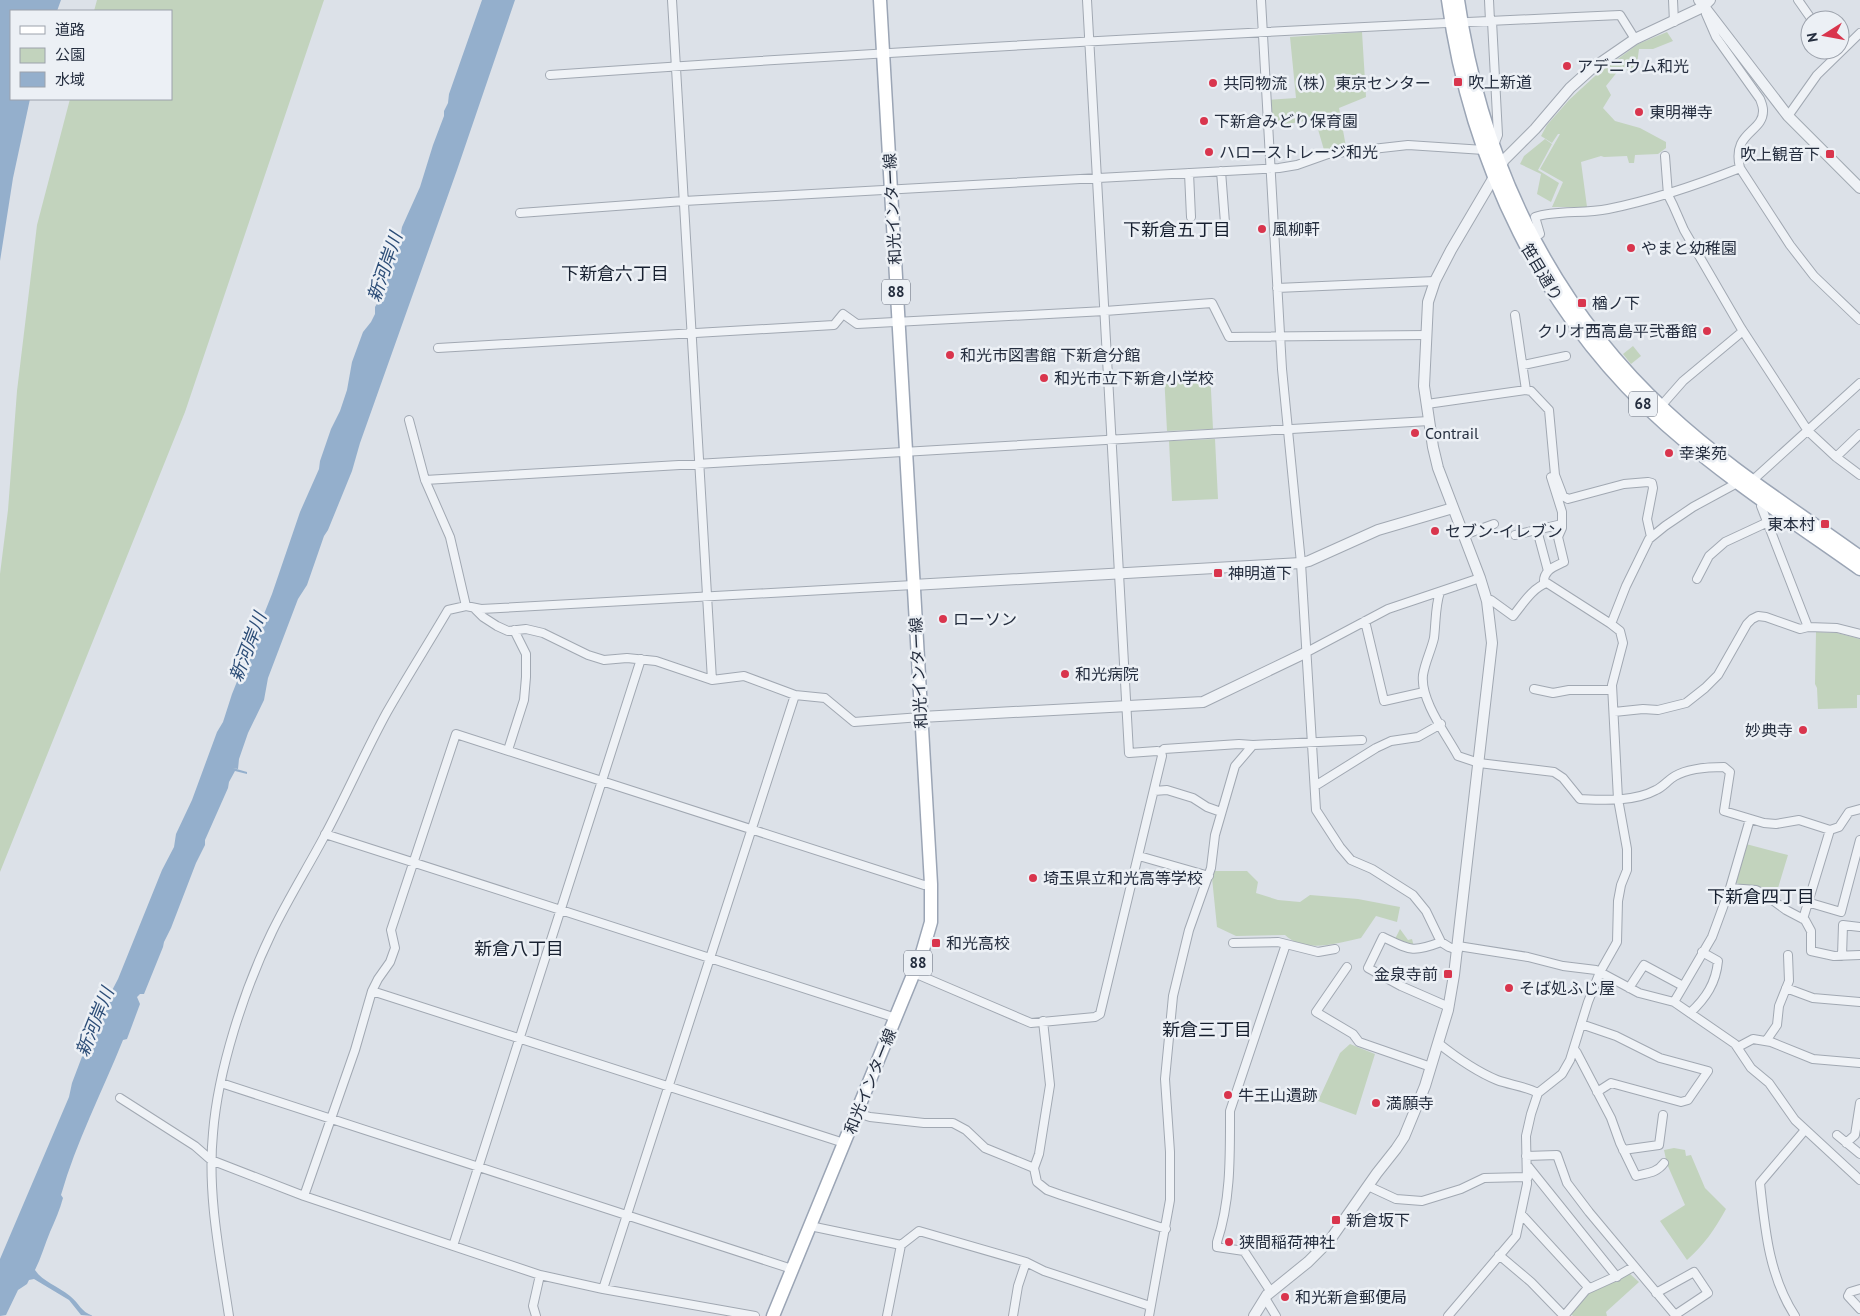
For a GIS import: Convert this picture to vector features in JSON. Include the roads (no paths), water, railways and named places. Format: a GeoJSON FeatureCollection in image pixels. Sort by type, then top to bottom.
{"type":"FeatureCollection","features":[{"type":"Feature","properties":{"kind":"main road","name":"和光インター線"},"geometry":{"type":"LineString","coordinates":[[773,1316],[896,1018],[930,930],[931,884],[880,0]]}},
{"type":"Feature","properties":{"kind":"main road","name":"笹目通り"},"geometry":{"type":"LineString","coordinates":[[1448,0],[1456,22],[1466,93],[1497,172],[1511,218],[1559,302],[1598,354],[1630,391],[1665,424],[1707,460],[1860,569]]}},
{"type":"Feature","properties":{"kind":"main road","name":"笹目通り"},"geometry":{"type":"LineString","coordinates":[[1456,22],[1458,0]]}},
{"type":"Feature","properties":{"kind":"main road","name":"笹目通り"},"geometry":{"type":"LineString","coordinates":[[1497,172],[1559,284],[1586,322],[1626,370],[1661,406],[1714,452],[1860,557]]}},
{"type":"Feature","properties":{"kind":"street"},"geometry":{"type":"LineString","coordinates":[[672,0],[712,680]]}},
{"type":"Feature","properties":{"kind":"street"},"geometry":{"type":"LineString","coordinates":[[1087,0],[1128,706],[1129,753],[1161,752],[1164,749],[1240,744],[1362,740]]}},
{"type":"Feature","properties":{"kind":"street"},"geometry":{"type":"LineString","coordinates":[[1261,0],[1282,368],[1301,563],[1316,810],[1340,847],[1351,860],[1372,869],[1414,895],[1426,911],[1441,942],[1449,948],[1528,957],[1563,966],[1600,972],[1629,988],[1674,1002],[1738,1047],[1751,1068],[1769,1083],[1795,1120],[1860,1180]]}},
{"type":"Feature","properties":{"kind":"street"},"geometry":{"type":"LineString","coordinates":[[520,213],[684,201],[1271,168],[1297,165],[1328,154],[1408,146],[1488,149],[1498,135],[1489,0]]}},
{"type":"Feature","properties":{"kind":"street"},"geometry":{"type":"LineString","coordinates":[[1673,0],[1674,22]]}},
{"type":"Feature","properties":{"kind":"street"},"geometry":{"type":"LineString","coordinates":[[1254,1316],[1268,1295],[1321,1251],[1404,1137],[1425,1086],[1449,1007],[1458,948],[1492,644],[1487,601],[1438,468],[1429,422],[1424,372],[1428,302],[1435,281],[1504,160],[1580,79],[1635,39],[1674,22],[1704,2]]}},
{"type":"Feature","properties":{"kind":"street"},"geometry":{"type":"LineString","coordinates":[[1704,2],[1788,116],[1860,188]]}},
{"type":"Feature","properties":{"kind":"street"},"geometry":{"type":"LineString","coordinates":[[1704,2],[1716,36],[1760,98],[1763,110],[1761,121],[1740,143],[1738,157],[1740,168],[1790,245],[1814,276],[1860,320]]}},
{"type":"Feature","properties":{"kind":"street"},"geometry":{"type":"LineString","coordinates":[[550,75],[882,53],[1620,15],[1635,39]]}},
{"type":"Feature","properties":{"kind":"street"},"geometry":{"type":"LineString","coordinates":[[1850,41],[1860,33]]}},
{"type":"Feature","properties":{"kind":"street"},"geometry":{"type":"LineString","coordinates":[[1788,116],[1829,60]]}},
{"type":"Feature","properties":{"kind":"street"},"geometry":{"type":"LineString","coordinates":[[1665,156],[1668,195],[1684,230],[1743,331],[1808,430],[1836,457],[1860,475]]}},
{"type":"Feature","properties":{"kind":"street"},"geometry":{"type":"LineString","coordinates":[[1533,238],[1540,234],[1535,217],[1583,213],[1668,195],[1740,168]]}},
{"type":"Feature","properties":{"kind":"street"},"geometry":{"type":"LineString","coordinates":[[1221,171],[1225,223]]}},
{"type":"Feature","properties":{"kind":"street"},"geometry":{"type":"LineString","coordinates":[[1189,173],[1191,217]]}},
{"type":"Feature","properties":{"kind":"street"},"geometry":{"type":"LineString","coordinates":[[1278,288],[1435,281]]}},
{"type":"Feature","properties":{"kind":"street"},"geometry":{"type":"LineString","coordinates":[[438,348],[834,325],[843,314],[857,324],[1105,311],[1212,303],[1229,337],[1427,335]]}},
{"type":"Feature","properties":{"kind":"street"},"geometry":{"type":"LineString","coordinates":[[1515,315],[1526,390]]}},
{"type":"Feature","properties":{"kind":"street"},"geometry":{"type":"LineString","coordinates":[[1661,406],[1683,381],[1743,331]]}},
{"type":"Feature","properties":{"kind":"street"},"geometry":{"type":"LineString","coordinates":[[1523,365],[1566,356]]}},
{"type":"Feature","properties":{"kind":"street"},"geometry":{"type":"LineString","coordinates":[[1753,480],[1860,383]]}},
{"type":"Feature","properties":{"kind":"street"},"geometry":{"type":"LineString","coordinates":[[1427,404],[1526,390],[1531,391],[1549,410],[1552,451],[1556,475],[1563,496],[1568,499],[1624,484],[1652,483],[1653,488],[1647,519],[1651,537]]}},
{"type":"Feature","properties":{"kind":"street"},"geometry":{"type":"LineString","coordinates":[[409,420],[424,480],[450,537],[466,606]]}},
{"type":"Feature","properties":{"kind":"street"},"geometry":{"type":"LineString","coordinates":[[424,480],[1429,422]]}},
{"type":"Feature","properties":{"kind":"street"},"geometry":{"type":"LineString","coordinates":[[1836,457],[1860,434]]}},
{"type":"Feature","properties":{"kind":"street"},"geometry":{"type":"LineString","coordinates":[[1487,601],[1491,600],[1513,616],[1533,592],[1544,583],[1548,571],[1564,562],[1558,536],[1562,528],[1562,512],[1550,467],[1552,451]]}},
{"type":"Feature","properties":{"kind":"street"},"geometry":{"type":"LineString","coordinates":[[1611,624],[1626,586],[1651,537],[1664,526],[1739,482]]}},
{"type":"Feature","properties":{"kind":"street"},"geometry":{"type":"LineString","coordinates":[[1764,501],[1761,506],[1808,627]]}},
{"type":"Feature","properties":{"kind":"street"},"geometry":{"type":"LineString","coordinates":[[229,1316],[216,1227],[211,1160],[221,1083],[236,1027],[257,965],[272,931],[326,834],[387,712],[448,610],[466,606],[481,610],[1301,563],[1378,530],[1453,508]]}},
{"type":"Feature","properties":{"kind":"street"},"geometry":{"type":"LineString","coordinates":[[1696,579],[1710,556],[1725,542],[1768,522]]}},
{"type":"Feature","properties":{"kind":"street"},"geometry":{"type":"LineString","coordinates":[[1464,535],[1494,524]]}},
{"type":"Feature","properties":{"kind":"street"},"geometry":{"type":"LineString","coordinates":[[1515,535],[1562,524]]}},
{"type":"Feature","properties":{"kind":"street"},"geometry":{"type":"LineString","coordinates":[[1537,530],[1548,571]]}},
{"type":"Feature","properties":{"kind":"street"},"geometry":{"type":"LineString","coordinates":[[474,608],[482,617],[497,626],[508,630],[526,629],[543,633],[588,655],[604,660],[642,659],[656,661],[712,680],[744,676],[795,694],[825,698],[854,722],[1203,702],[1305,653],[1388,609],[1480,578]]}},
{"type":"Feature","properties":{"kind":"street"},"geometry":{"type":"LineString","coordinates":[[1448,1316],[1516,1236],[1528,1177],[1526,1136],[1529,1121],[1538,1093],[1562,1074],[1570,1060],[1600,972],[1617,942],[1618,901],[1621,885],[1627,870],[1627,849],[1618,799],[1612,690],[1623,643],[1620,631],[1547,583],[1544,583]]}},
{"type":"Feature","properties":{"kind":"street"},"geometry":{"type":"LineString","coordinates":[[1440,592],[1436,604],[1433,640],[1423,677],[1424,692],[1458,756],[1479,763],[1554,772],[1563,778],[1580,799],[1618,799],[1657,790],[1675,776],[1702,768],[1724,767],[1730,772],[1724,811],[1750,820],[1776,824],[1799,820],[1830,830],[1840,827],[1849,812],[1860,809]]}},
{"type":"Feature","properties":{"kind":"street"},"geometry":{"type":"LineString","coordinates":[[1614,712],[1643,709],[1658,710],[1686,703],[1718,675],[1747,624],[1752,618],[1758,616],[1766,616],[1800,630],[1808,627],[1837,628],[1860,634]]}},
{"type":"Feature","properties":{"kind":"street"},"geometry":{"type":"LineString","coordinates":[[1365,621],[1384,701],[1424,692]]}},
{"type":"Feature","properties":{"kind":"street"},"geometry":{"type":"LineString","coordinates":[[508,750],[524,700],[526,677],[526,654],[514,630]]}},
{"type":"Feature","properties":{"kind":"street"},"geometry":{"type":"LineString","coordinates":[[453,1246],[642,659]]}},
{"type":"Feature","properties":{"kind":"street"},"geometry":{"type":"LineString","coordinates":[[1534,689],[1553,693],[1569,690],[1612,690]]}},
{"type":"Feature","properties":{"kind":"street"},"geometry":{"type":"LineString","coordinates":[[603,1289],[795,694]]}},
{"type":"Feature","properties":{"kind":"street"},"geometry":{"type":"LineString","coordinates":[[1315,786],[1385,744],[1418,737],[1441,724]]}},
{"type":"Feature","properties":{"kind":"street"},"geometry":{"type":"LineString","coordinates":[[304,1196],[372,991],[390,962],[395,948],[391,930],[456,734],[924,885],[931,884]]}},
{"type":"Feature","properties":{"kind":"street"},"geometry":{"type":"LineString","coordinates":[[1149,1316],[1170,1200],[1165,1079],[1173,996],[1189,930],[1209,876],[1214,835],[1235,766],[1253,745]]}},
{"type":"Feature","properties":{"kind":"street"},"geometry":{"type":"LineString","coordinates":[[914,973],[1031,1023],[1095,1017],[1100,1014],[1139,856],[1162,756],[1161,752]]}},
{"type":"Feature","properties":{"kind":"street"},"geometry":{"type":"LineString","coordinates":[[1154,790],[1166,790],[1194,798],[1207,807],[1221,812]]}},
{"type":"Feature","properties":{"kind":"street"},"geometry":{"type":"LineString","coordinates":[[1674,1002],[1712,937],[1730,888],[1750,820]]}},
{"type":"Feature","properties":{"kind":"street"},"geometry":{"type":"LineString","coordinates":[[1803,919],[1830,830]]}},
{"type":"Feature","properties":{"kind":"street"},"geometry":{"type":"LineString","coordinates":[[326,834],[896,1018]]}},
{"type":"Feature","properties":{"kind":"street"},"geometry":{"type":"LineString","coordinates":[[1808,902],[1841,912],[1860,840]]}},
{"type":"Feature","properties":{"kind":"street"},"geometry":{"type":"LineString","coordinates":[[1139,856],[1209,876]]}},
{"type":"Feature","properties":{"kind":"street"},"geometry":{"type":"LineString","coordinates":[[1730,888],[1756,890],[1805,920],[1812,931],[1811,951],[1842,956],[1860,956]]}},
{"type":"Feature","properties":{"kind":"street"},"geometry":{"type":"LineString","coordinates":[[1842,956],[1843,925],[1860,927]]}},
{"type":"Feature","properties":{"kind":"street"},"geometry":{"type":"LineString","coordinates":[[1441,942],[1426,948],[1409,949],[1383,937],[1368,968],[1401,986],[1449,1007]]}},
{"type":"Feature","properties":{"kind":"street"},"geometry":{"type":"LineString","coordinates":[[1233,943],[1278,942],[1318,952],[1334,949]]}},
{"type":"Feature","properties":{"kind":"street"},"geometry":{"type":"LineString","coordinates":[[1276,1316],[1268,1295],[1244,1251],[1217,1246],[1217,1242],[1226,1210],[1230,1111],[1286,944]]}},
{"type":"Feature","properties":{"kind":"street"},"geometry":{"type":"LineString","coordinates":[[1690,1013],[1704,1000],[1717,976],[1718,961],[1702,952]]}},
{"type":"Feature","properties":{"kind":"street"},"geometry":{"type":"LineString","coordinates":[[1766,1041],[1776,1025],[1778,1006],[1788,981],[1788,955]]}},
{"type":"Feature","properties":{"kind":"street"},"geometry":{"type":"LineString","coordinates":[[1629,988],[1644,965],[1683,986]]}},
{"type":"Feature","properties":{"kind":"street"},"geometry":{"type":"LineString","coordinates":[[1347,967],[1316,1012],[1353,1034],[1358,1042],[1431,1067]]}},
{"type":"Feature","properties":{"kind":"street"},"geometry":{"type":"LineString","coordinates":[[1786,988],[1813,998],[1860,1002]]}},
{"type":"Feature","properties":{"kind":"street"},"geometry":{"type":"LineString","coordinates":[[372,991],[844,1143]]}},
{"type":"Feature","properties":{"kind":"street"},"geometry":{"type":"LineString","coordinates":[[1043,1021],[1050,1085],[1039,1154],[1034,1168],[1037,1182],[1047,1190],[1107,1212],[1166,1230]]}},
{"type":"Feature","properties":{"kind":"street"},"geometry":{"type":"LineString","coordinates":[[1581,1024],[1616,1036],[1660,1058],[1708,1071],[1688,1100],[1681,1102],[1611,1083],[1597,1092]]}},
{"type":"Feature","properties":{"kind":"street"},"geometry":{"type":"LineString","coordinates":[[1738,1047],[1753,1039],[1798,1051],[1813,1059],[1860,1063]]}},
{"type":"Feature","properties":{"kind":"street"},"geometry":{"type":"LineString","coordinates":[[1438,1043],[1471,1068],[1499,1081],[1528,1088],[1538,1093]]}},
{"type":"Feature","properties":{"kind":"street"},"geometry":{"type":"LineString","coordinates":[[1574,1049],[1578,1053],[1611,1118],[1636,1176],[1660,1169],[1664,1163]]}},
{"type":"Feature","properties":{"kind":"street"},"geometry":{"type":"LineString","coordinates":[[221,1083],[792,1269]]}},
{"type":"Feature","properties":{"kind":"street"},"geometry":{"type":"LineString","coordinates":[[120,1098],[195,1146],[211,1160],[304,1196],[540,1275],[712,1312],[755,1316]]}},
{"type":"Feature","properties":{"kind":"street"},"geometry":{"type":"LineString","coordinates":[[1846,1143],[1855,1135],[1860,1103]]}},
{"type":"Feature","properties":{"kind":"street"},"geometry":{"type":"LineString","coordinates":[[857,1113],[870,1117],[924,1123],[953,1123],[966,1130],[985,1148],[1034,1168]]}},
{"type":"Feature","properties":{"kind":"street"},"geometry":{"type":"LineString","coordinates":[[1624,1150],[1659,1145],[1663,1115]]}},
{"type":"Feature","properties":{"kind":"street"},"geometry":{"type":"LineString","coordinates":[[1795,1316],[1779,1287],[1771,1260],[1764,1224],[1760,1183],[1805,1130]]}},
{"type":"Feature","properties":{"kind":"street"},"geometry":{"type":"LineString","coordinates":[[1837,1135],[1860,1154]]}},
{"type":"Feature","properties":{"kind":"street"},"geometry":{"type":"LineString","coordinates":[[1526,1156],[1557,1155],[1567,1183],[1633,1267],[1675,1315],[1708,1294],[1694,1272],[1656,1293]]}},
{"type":"Feature","properties":{"kind":"street"},"geometry":{"type":"LineString","coordinates":[[1527,1165],[1617,1276]]}},
{"type":"Feature","properties":{"kind":"street"},"geometry":{"type":"LineString","coordinates":[[1368,1186],[1396,1199],[1422,1201],[1461,1189],[1484,1178],[1528,1177]]}},
{"type":"Feature","properties":{"kind":"street"},"geometry":{"type":"LineString","coordinates":[[1522,1214],[1589,1288]]}},
{"type":"Feature","properties":{"kind":"street"},"geometry":{"type":"LineString","coordinates":[[810,1226],[901,1245]]}},
{"type":"Feature","properties":{"kind":"street"},"geometry":{"type":"LineString","coordinates":[[888,1316],[901,1245],[919,1231],[1026,1262],[1044,1271],[1150,1306]]}},
{"type":"Feature","properties":{"kind":"street"},"geometry":{"type":"LineString","coordinates":[[1500,1255],[1531,1282],[1564,1316],[1586,1290],[1633,1267]]}},
{"type":"Feature","properties":{"kind":"street"},"geometry":{"type":"LineString","coordinates":[[1013,1316],[1018,1286],[1026,1262]]}},
{"type":"Feature","properties":{"kind":"street"},"geometry":{"type":"LineString","coordinates":[[537,1316],[533,1306],[540,1275]]}},
{"type":"Feature","properties":{"kind":"street"},"geometry":{"type":"LineString","coordinates":[[1860,1289],[1850,1292],[1848,1296],[1860,1309]]}},
{"type":"Feature","properties":{"kind":"water"},"geometry":{"type":"Polygon","coordinates":[[[0,0],[61,0],[57,10],[10,10],[10,100],[30,100],[13,178],[0,261],[0,0]]]}},
{"type":"Feature","properties":{"kind":"water"},"geometry":{"type":"Polygon","coordinates":[[[482,0],[515,0],[360,443],[352,471],[324,536],[307,585],[298,599],[268,678],[264,700],[248,733],[239,759],[238,769],[233,768],[247,772],[247,774],[235,771],[229,782],[144,994],[140,994],[137,997],[140,1004],[127,1039],[123,1040],[82,1136],[67,1175],[61,1195],[63,1198],[35,1270],[42,1278],[65,1293],[85,1312],[93,1316],[81,1315],[69,1300],[34,1279],[29,1280],[27,1284],[18,1290],[6,1315],[0,1316],[0,1259],[69,1097],[72,1083],[94,1025],[118,979],[162,870],[174,847],[176,834],[192,800],[217,732],[223,722],[232,694],[272,594],[300,512],[319,469],[331,429],[340,411],[347,390],[352,362],[363,332],[375,314],[375,307],[380,299],[378,295],[400,238],[402,227],[420,187],[444,116],[449,94],[482,0]]]}},
{"type":"Feature","properties":{"kind":"place","name":"アデニウム和光"},"geometry":{"type":"Point","coordinates":[1567,66]}},
{"type":"Feature","properties":{"kind":"place","name":"吹上新道"},"geometry":{"type":"Point","coordinates":[1458,82]}},
{"type":"Feature","properties":{"kind":"place","name":"共同物流（株）東京センター"},"geometry":{"type":"Point","coordinates":[1213,83]}},
{"type":"Feature","properties":{"kind":"place","name":"東明禅寺"},"geometry":{"type":"Point","coordinates":[1639,112]}},
{"type":"Feature","properties":{"kind":"place","name":"下新倉みどり保育園"},"geometry":{"type":"Point","coordinates":[1204,121]}},
{"type":"Feature","properties":{"kind":"place","name":"ハローストレージ和光"},"geometry":{"type":"Point","coordinates":[1209,152]}},
{"type":"Feature","properties":{"kind":"place","name":"吹上観音下"},"geometry":{"type":"Point","coordinates":[1830,154]}},
{"type":"Feature","properties":{"kind":"place","name":"風柳軒"},"geometry":{"type":"Point","coordinates":[1262,229]}},
{"type":"Feature","properties":{"kind":"place","name":"やまと幼稚園"},"geometry":{"type":"Point","coordinates":[1631,248]}},
{"type":"Feature","properties":{"kind":"place","name":"楢ノ下"},"geometry":{"type":"Point","coordinates":[1582,303]}},
{"type":"Feature","properties":{"kind":"place","name":"クリオ西高島平弐番館"},"geometry":{"type":"Point","coordinates":[1707,331]}},
{"type":"Feature","properties":{"kind":"place","name":"和光市図書館 下新倉分館"},"geometry":{"type":"Point","coordinates":[950,355]}},
{"type":"Feature","properties":{"kind":"place","name":"和光市立下新倉小学校"},"geometry":{"type":"Point","coordinates":[1044,378]}},
{"type":"Feature","properties":{"kind":"place","name":"Contrail"},"geometry":{"type":"Point","coordinates":[1415,433]}},
{"type":"Feature","properties":{"kind":"place","name":"幸楽苑"},"geometry":{"type":"Point","coordinates":[1669,453]}},
{"type":"Feature","properties":{"kind":"place","name":"東本村"},"geometry":{"type":"Point","coordinates":[1825,524]}},
{"type":"Feature","properties":{"kind":"place","name":"セブン-イレブン"},"geometry":{"type":"Point","coordinates":[1435,531]}},
{"type":"Feature","properties":{"kind":"place","name":"神明道下"},"geometry":{"type":"Point","coordinates":[1218,573]}},
{"type":"Feature","properties":{"kind":"place","name":"ローソン"},"geometry":{"type":"Point","coordinates":[943,619]}},
{"type":"Feature","properties":{"kind":"place","name":"和光病院"},"geometry":{"type":"Point","coordinates":[1065,674]}},
{"type":"Feature","properties":{"kind":"place","name":"妙典寺"},"geometry":{"type":"Point","coordinates":[1803,730]}},
{"type":"Feature","properties":{"kind":"place","name":"埼玉県立和光高等学校"},"geometry":{"type":"Point","coordinates":[1033,878]}},
{"type":"Feature","properties":{"kind":"place","name":"和光高校"},"geometry":{"type":"Point","coordinates":[936,943]}},
{"type":"Feature","properties":{"kind":"place","name":"金泉寺前"},"geometry":{"type":"Point","coordinates":[1448,974]}},
{"type":"Feature","properties":{"kind":"place","name":"そば処ふじ屋"},"geometry":{"type":"Point","coordinates":[1509,988]}},
{"type":"Feature","properties":{"kind":"place","name":"牛王山遺跡"},"geometry":{"type":"Point","coordinates":[1228,1095]}},
{"type":"Feature","properties":{"kind":"place","name":"満願寺"},"geometry":{"type":"Point","coordinates":[1376,1103]}},
{"type":"Feature","properties":{"kind":"place","name":"新倉坂下"},"geometry":{"type":"Point","coordinates":[1336,1220]}},
{"type":"Feature","properties":{"kind":"place","name":"狭間稲荷神社"},"geometry":{"type":"Point","coordinates":[1229,1242]}},
{"type":"Feature","properties":{"kind":"place","name":"和光新倉郵便局"},"geometry":{"type":"Point","coordinates":[1285,1297]}},
{"type":"Feature","properties":{"kind":"district","name":"下新倉五丁目"},"geometry":{"type":"Point","coordinates":[1177,230]}},
{"type":"Feature","properties":{"kind":"district","name":"下新倉六丁目"},"geometry":{"type":"Point","coordinates":[615,274]}},
{"type":"Feature","properties":{"kind":"district","name":"下新倉四丁目"},"geometry":{"type":"Point","coordinates":[1761,897]}},
{"type":"Feature","properties":{"kind":"district","name":"新倉八丁目"},"geometry":{"type":"Point","coordinates":[519,949]}},
{"type":"Feature","properties":{"kind":"district","name":"新倉三丁目"},"geometry":{"type":"Point","coordinates":[1207,1030]}},
{"type":"Feature","properties":{"kind":"water label","name":"新河岸川"},"geometry":{"type":"Point","coordinates":[385,267]}},
{"type":"Feature","properties":{"kind":"water label","name":"新河岸川"},"geometry":{"type":"Point","coordinates":[248,647]}},
{"type":"Feature","properties":{"kind":"water label","name":"新河岸川"},"geometry":{"type":"Point","coordinates":[95,1022]}}]}
